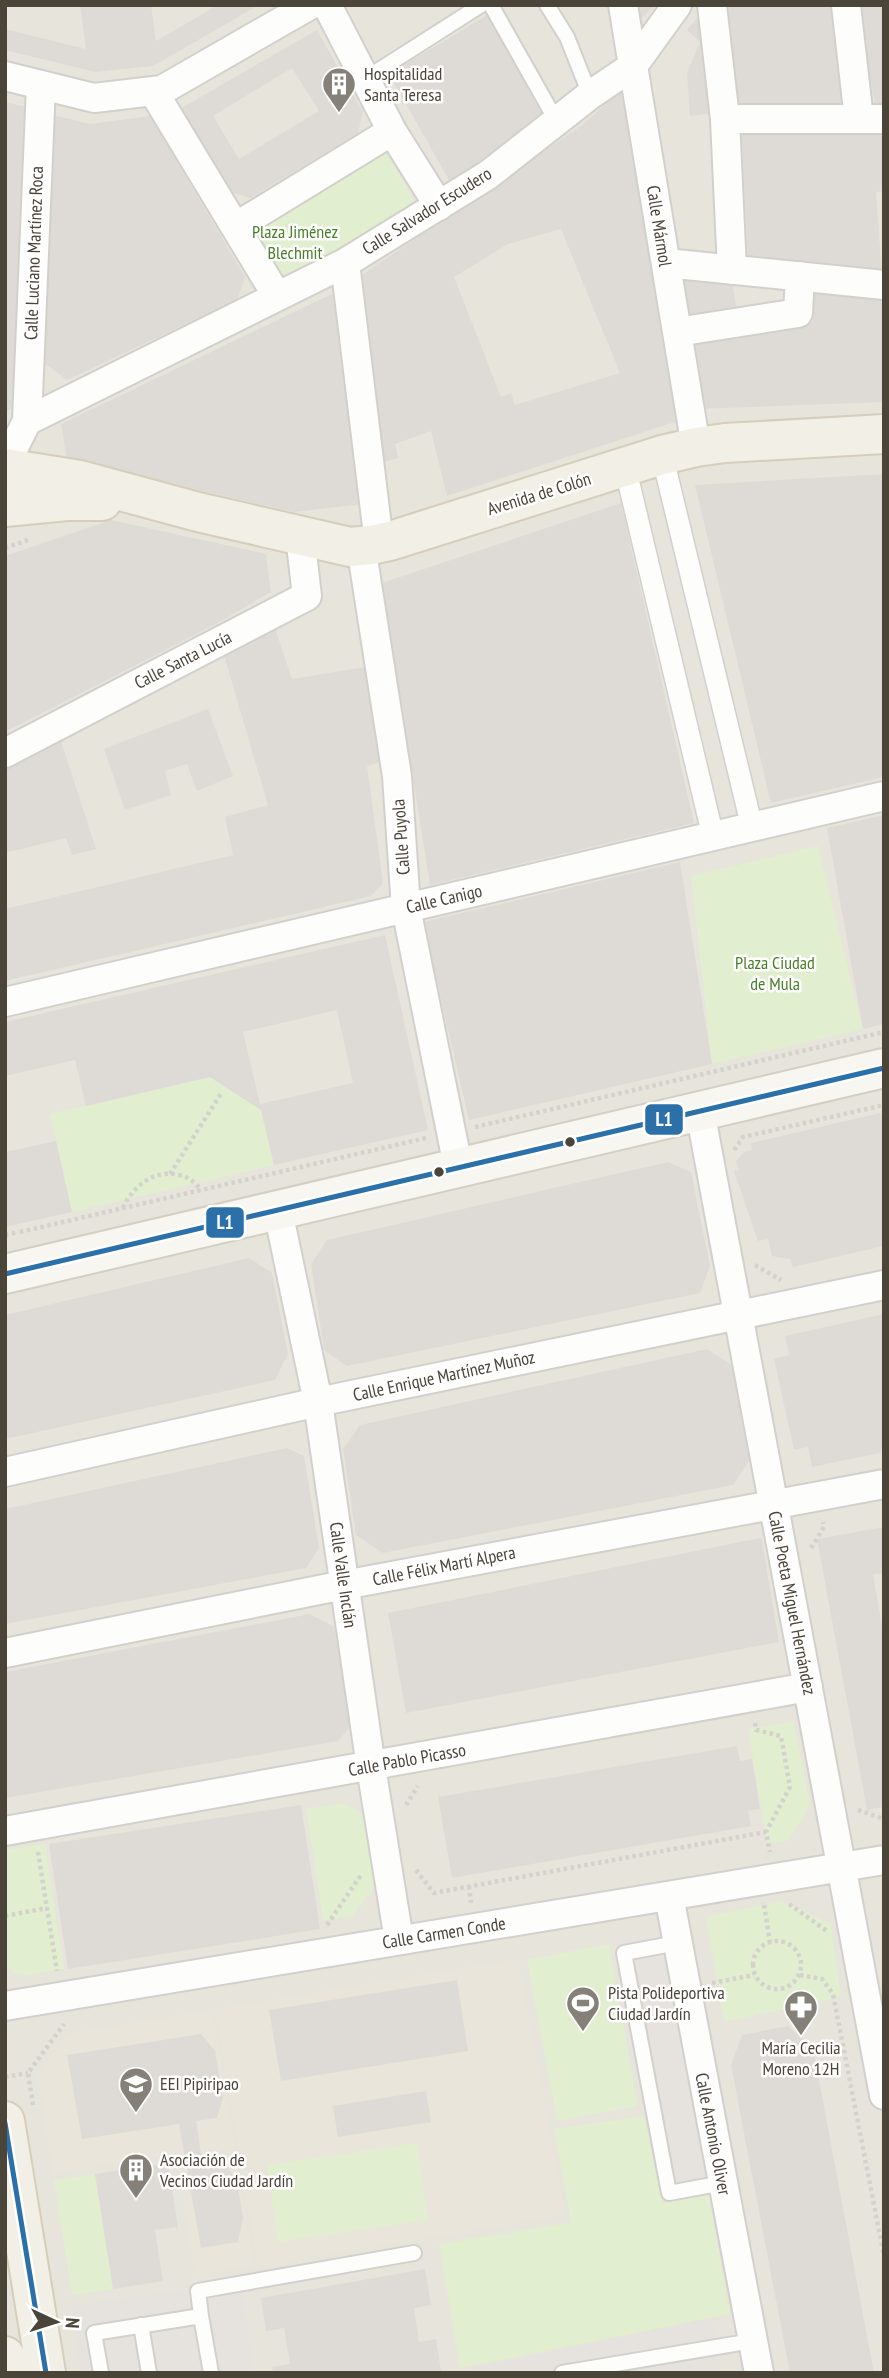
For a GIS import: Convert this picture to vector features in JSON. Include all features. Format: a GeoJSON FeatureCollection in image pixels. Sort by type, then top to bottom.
{"type":"FeatureCollection","features":[{"type":"Feature","properties":{"kind":"main road","name":"Avenida de Colón"},"geometry":{"type":"LineString","coordinates":[[198,512],[350,547],[370,545],[679,451],[884,434]]}},
{"type":"Feature","properties":{"kind":"main road"},"geometry":{"type":"LineString","coordinates":[[5,466],[80,480],[198,512]]}},
{"type":"Feature","properties":{"kind":"main road"},"geometry":{"type":"LineString","coordinates":[[5,507],[67,501],[121,502],[198,512]]}},
{"type":"Feature","properties":{"kind":"main road"},"geometry":{"type":"LineString","coordinates":[[5,1273],[884,1069]]}},
{"type":"Feature","properties":{"kind":"main road"},"geometry":{"type":"LineString","coordinates":[[20,2118],[46,2373]]}},
{"type":"Feature","properties":{"kind":"main road"},"geometry":{"type":"LineString","coordinates":[[5,2356],[8,2373]]}},
{"type":"Feature","properties":{"kind":"street"},"geometry":{"type":"LineString","coordinates":[[5,76],[94,98],[162,90],[310,5]]}},
{"type":"Feature","properties":{"kind":"street"},"geometry":{"type":"LineString","coordinates":[[327,5],[392,131],[439,206]]}},
{"type":"Feature","properties":{"kind":"street","name":"Calle Mármol"},"geometry":{"type":"LineString","coordinates":[[623,5],[677,332],[679,451]]}},
{"type":"Feature","properties":{"kind":"street","name":"Calle Salvador Escudero"},"geometry":{"type":"LineString","coordinates":[[27,421],[345,263],[488,176],[557,121],[633,66],[677,5]]}},
{"type":"Feature","properties":{"kind":"street"},"geometry":{"type":"LineString","coordinates":[[712,5],[725,119],[732,270]]}},
{"type":"Feature","properties":{"kind":"street"},"geometry":{"type":"LineString","coordinates":[[725,119],[872,119],[846,5]]}},
{"type":"Feature","properties":{"kind":"street","name":"Calle Luciano Martínez Roca"},"geometry":{"type":"LineString","coordinates":[[27,421],[41,85]]}},
{"type":"Feature","properties":{"kind":"street"},"geometry":{"type":"LineString","coordinates":[[153,91],[277,296]]}},
{"type":"Feature","properties":{"kind":"street"},"geometry":{"type":"LineString","coordinates":[[237,226],[392,131]]}},
{"type":"Feature","properties":{"kind":"street","name":"Calle Puyola"},"geometry":{"type":"LineString","coordinates":[[345,263],[370,545],[397,776],[406,908],[458,1166]]}},
{"type":"Feature","properties":{"kind":"street"},"geometry":{"type":"LineString","coordinates":[[666,263],[884,285]]}},
{"type":"Feature","properties":{"kind":"street"},"geometry":{"type":"LineString","coordinates":[[677,332],[798,313],[800,276]]}},
{"type":"Feature","properties":{"kind":"street"},"geometry":{"type":"LineString","coordinates":[[5,466],[27,421]]}},
{"type":"Feature","properties":{"kind":"street"},"geometry":{"type":"LineString","coordinates":[[679,451],[752,827]]}},
{"type":"Feature","properties":{"kind":"street"},"geometry":{"type":"LineString","coordinates":[[625,467],[713,836]]}},
{"type":"Feature","properties":{"kind":"street","name":"Calle Santa Lucía"},"geometry":{"type":"LineString","coordinates":[[5,752],[307,596],[300,536]]}},
{"type":"Feature","properties":{"kind":"street","name":"Calle Canigo"},"geometry":{"type":"LineString","coordinates":[[5,1002],[884,796]]}},
{"type":"Feature","properties":{"kind":"street","name":"Calle Poeta Miguel Hernández"},"geometry":{"type":"LineString","coordinates":[[700,1111],[884,2095]]}},
{"type":"Feature","properties":{"kind":"street","name":"Calle Valle Inclán"},"geometry":{"type":"LineString","coordinates":[[278,1211],[318,1402],[399,1940]]}},
{"type":"Feature","properties":{"kind":"street","name":"Calle Enrique Martínez Muñoz"},"geometry":{"type":"LineString","coordinates":[[5,1472],[318,1402],[884,1285]]}},
{"type":"Feature","properties":{"kind":"street","name":"Calle Félix Martí Alpera"},"geometry":{"type":"LineString","coordinates":[[5,1653],[344,1585],[884,1483]]}},
{"type":"Feature","properties":{"kind":"street","name":"Calle Pablo Picasso"},"geometry":{"type":"LineString","coordinates":[[5,1831],[808,1687]]}},
{"type":"Feature","properties":{"kind":"street","name":"Calle Carmen Conde"},"geometry":{"type":"LineString","coordinates":[[5,2006],[884,1860]]}},
{"type":"Feature","properties":{"kind":"street","name":"Calle Antonio Oliver"},"geometry":{"type":"LineString","coordinates":[[668,1896],[759,2373]]}},
{"type":"Feature","properties":{"kind":"lane"},"geometry":{"type":"LineString","coordinates":[[365,79],[481,5]]}},
{"type":"Feature","properties":{"kind":"lane"},"geometry":{"type":"LineString","coordinates":[[491,5],[557,121]]}},
{"type":"Feature","properties":{"kind":"lane"},"geometry":{"type":"LineString","coordinates":[[547,5],[567,37],[590,96]]}},
{"type":"Feature","properties":{"kind":"lane"},"geometry":{"type":"LineString","coordinates":[[677,1943],[624,1953],[666,2180],[669,2193],[723,2183]]}},
{"type":"Feature","properties":{"kind":"lane"},"geometry":{"type":"LineString","coordinates":[[211,2373],[198,2291],[414,2253]]}},
{"type":"Feature","properties":{"kind":"lane"},"geometry":{"type":"LineString","coordinates":[[101,2373],[94,2333],[201,2316]]}},
{"type":"Feature","properties":{"kind":"lane"},"geometry":{"type":"LineString","coordinates":[[141,2325],[149,2373]]}},
{"type":"Feature","properties":{"kind":"lane"},"geometry":{"type":"LineString","coordinates":[[562,2373],[752,2341]]}},
{"type":"Feature","properties":{"kind":"path"},"geometry":{"type":"LineString","coordinates":[[170,1174],[222,1092]]}},
{"type":"Feature","properties":{"kind":"path"},"geometry":{"type":"LineString","coordinates":[[711,1163],[727,1159],[743,1137],[884,1105]]}},
{"type":"Feature","properties":{"kind":"path"},"geometry":{"type":"LineString","coordinates":[[123,1208],[126,1199],[150,1178],[170,1174],[189,1179],[202,1190]]}},
{"type":"Feature","properties":{"kind":"path"},"geometry":{"type":"LineString","coordinates":[[750,1698],[756,1730],[781,1736],[790,1787],[766,1832],[776,1895],[762,1897],[770,1942]]}},
{"type":"Feature","properties":{"kind":"path"},"geometry":{"type":"LineString","coordinates":[[404,1808],[415,1787],[434,1784],[430,1756]]}},
{"type":"Feature","properties":{"kind":"path"},"geometry":{"type":"LineString","coordinates":[[20,2118],[28,2073],[65,2023],[36,1842]]}},
{"type":"Feature","properties":{"kind":"path"},"geometry":{"type":"LineString","coordinates":[[5,1916],[47,1908]]}},
{"type":"Feature","properties":{"kind":"path"},"geometry":{"type":"LineString","coordinates":[[779,1940],[794,1947],[802,1962],[800,1975],[796,1982],[780,1990],[765,1987],[754,1975],[753,1966],[757,1952],[770,1942],[779,1940]]}},
{"type":"Feature","properties":{"kind":"path"},"geometry":{"type":"LineString","coordinates":[[712,1983],[754,1975]]}},
{"type":"Feature","properties":{"kind":"path"},"geometry":{"type":"LineString","coordinates":[[800,1975],[822,1979],[833,1994],[884,2256]]}},
{"type":"Feature","properties":{"kind":"path"},"geometry":{"type":"LineString","coordinates":[[5,2077],[28,2073]]}},
{"type":"Feature","properties":{"kind":"shaded area"},"geometry":{"type":"Polygon","coordinates":[[[5,5],[884,5],[884,2373],[5,2373],[5,5]]]}},
{"type":"Feature","properties":{"kind":"shaded area"},"geometry":{"type":"Polygon","coordinates":[[[692,1929],[742,2184],[665,2199],[615,1944],[692,1929]]]}},
{"type":"Feature","properties":{"kind":"shaded area"},"geometry":{"type":"Polygon","coordinates":[[[518,1959],[565,2215],[258,2267],[215,2009],[518,1959]]]}},
{"type":"Feature","properties":{"kind":"shaded area","name":"EEI Pipiripao"},"geometry":{"type":"Polygon","coordinates":[[[212,2010],[254,2265],[195,2275],[176,2154],[52,2173],[38,2074],[67,2034],[212,2010]]]}},
{"type":"Feature","properties":{"kind":"shaded area"},"geometry":{"type":"Polygon","coordinates":[[[241,2281],[254,2373],[81,2373],[71,2306],[241,2281]]]}},
{"type":"Feature","properties":{"kind":"shaded area"},"geometry":{"type":"Polygon","coordinates":[[[711,2318],[721,2373],[450,2373],[711,2318]]]}},
{"type":"Feature","properties":{"kind":"green space","name":"Plaza Jiménez Blechmit"},"geometry":{"type":"Polygon","coordinates":[[[387,153],[417,206],[282,286],[251,233],[387,153]]]}},
{"type":"Feature","properties":{"kind":"green space","name":"Plaza Ciudad de Mula"},"geometry":{"type":"Polygon","coordinates":[[[818,846],[863,1029],[712,1064],[691,876],[818,846]]]}},
{"type":"Feature","properties":{"kind":"green space"},"geometry":{"type":"Polygon","coordinates":[[[210,1077],[261,1110],[274,1165],[72,1212],[50,1114],[210,1077]]]}},
{"type":"Feature","properties":{"kind":"green space"},"geometry":{"type":"Polygon","coordinates":[[[794,1722],[810,1804],[789,1840],[767,1844],[748,1729],[794,1722]]]}},
{"type":"Feature","properties":{"kind":"green space"},"geometry":{"type":"Polygon","coordinates":[[[344,1803],[363,1814],[376,1886],[352,1916],[323,1921],[306,1809],[344,1803]]]}},
{"type":"Feature","properties":{"kind":"green space"},"geometry":{"type":"Polygon","coordinates":[[[45,1844],[64,1969],[19,1976],[5,1966],[5,1850],[45,1844]]]}},
{"type":"Feature","properties":{"kind":"green space"},"geometry":{"type":"Polygon","coordinates":[[[782,1901],[831,1924],[841,1997],[724,2022],[706,1917],[782,1901]]]}},
{"type":"Feature","properties":{"kind":"green space","name":"Pista Polideportiva Ciudad Jardín"},"geometry":{"type":"Polygon","coordinates":[[[609,1944],[638,2106],[557,2121],[527,1960],[609,1944]]]}},
{"type":"Feature","properties":{"kind":"green space"},"geometry":{"type":"Polygon","coordinates":[[[644,2116],[663,2203],[709,2195],[730,2314],[460,2368],[439,2244],[571,2222],[554,2129],[644,2116]]]}},
{"type":"Feature","properties":{"kind":"green space"},"geometry":{"type":"Polygon","coordinates":[[[417,2143],[428,2220],[278,2242],[267,2165],[417,2143]]]}},
{"type":"Feature","properties":{"kind":"green space"},"geometry":{"type":"Polygon","coordinates":[[[95,2174],[113,2289],[72,2295],[54,2180],[95,2174]]]}},
{"type":"Feature","properties":{"kind":"building"},"geometry":{"type":"Polygon","coordinates":[[[80,5],[151,5],[156,41],[218,5],[259,5],[153,66],[95,72],[5,50],[5,29],[86,49],[80,5]]]}},
{"type":"Feature","properties":{"kind":"building"},"geometry":{"type":"Polygon","coordinates":[[[636,5],[655,5],[638,22],[636,5]]]}},
{"type":"Feature","properties":{"kind":"building"},"geometry":{"type":"Polygon","coordinates":[[[728,5],[836,5],[846,111],[737,114],[728,5]]]}},
{"type":"Feature","properties":{"kind":"building"},"geometry":{"type":"Polygon","coordinates":[[[857,5],[884,5],[884,109],[876,110],[857,5]]]}},
{"type":"Feature","properties":{"kind":"building"},"geometry":{"type":"Polygon","coordinates":[[[489,14],[546,122],[454,189],[389,74],[489,14]]]}},
{"type":"Feature","properties":{"kind":"building"},"geometry":{"type":"Polygon","coordinates":[[[698,17],[710,29],[717,113],[690,116],[687,73],[700,42],[687,30],[698,17]]]}},
{"type":"Feature","properties":{"kind":"building","name":"Hospitalidad Santa Teresa"},"geometry":{"type":"Polygon","coordinates":[[[317,30],[363,112],[358,133],[250,198],[227,191],[178,110],[317,30]],[[292,68],[213,116],[239,159],[319,111],[292,68]]]}},
{"type":"Feature","properties":{"kind":"building"},"geometry":{"type":"Polygon","coordinates":[[[619,92],[626,95],[684,419],[447,496],[431,431],[395,444],[398,458],[380,463],[359,277],[581,126],[619,92]],[[561,229],[508,244],[454,277],[501,397],[511,393],[515,405],[620,373],[561,229]]]}},
{"type":"Feature","properties":{"kind":"building"},"geometry":{"type":"Polygon","coordinates":[[[5,102],[26,107],[13,408],[5,411],[5,102]]]}},
{"type":"Feature","properties":{"kind":"building"},"geometry":{"type":"Polygon","coordinates":[[[54,115],[90,124],[150,116],[245,277],[237,300],[67,380],[43,362],[54,115]]]}},
{"type":"Feature","properties":{"kind":"building"},"geometry":{"type":"Polygon","coordinates":[[[741,124],[884,125],[884,191],[876,192],[882,274],[748,260],[741,124]]]}},
{"type":"Feature","properties":{"kind":"building"},"geometry":{"type":"Polygon","coordinates":[[[681,270],[731,274],[737,312],[691,319],[681,270]]]}},
{"type":"Feature","properties":{"kind":"building"},"geometry":{"type":"Polygon","coordinates":[[[811,286],[884,299],[884,402],[698,409],[688,338],[813,322],[811,286]]]}},
{"type":"Feature","properties":{"kind":"building"},"geometry":{"type":"Polygon","coordinates":[[[338,291],[363,504],[294,512],[67,460],[61,424],[338,291]]]}},
{"type":"Feature","properties":{"kind":"building"},"geometry":{"type":"Polygon","coordinates":[[[884,474],[884,777],[771,803],[695,485],[884,474]]]}},
{"type":"Feature","properties":{"kind":"building"},"geometry":{"type":"Polygon","coordinates":[[[621,503],[694,823],[430,885],[382,583],[621,503]]]}},
{"type":"Feature","properties":{"kind":"building"},"geometry":{"type":"Polygon","coordinates":[[[111,520],[266,554],[271,592],[214,625],[5,732],[5,556],[111,520]]]}},
{"type":"Feature","properties":{"kind":"building"},"geometry":{"type":"Polygon","coordinates":[[[275,628],[292,679],[365,667],[380,762],[367,766],[383,883],[371,896],[5,981],[5,909],[233,855],[225,817],[268,805],[223,652],[275,628]]]}},
{"type":"Feature","properties":{"kind":"building"},"geometry":{"type":"Polygon","coordinates":[[[208,709],[233,776],[197,791],[187,764],[165,771],[171,795],[125,810],[104,749],[208,709]]]}},
{"type":"Feature","properties":{"kind":"building"},"geometry":{"type":"Polygon","coordinates":[[[60,738],[96,849],[72,855],[66,838],[5,853],[5,768],[60,738]]]}},
{"type":"Feature","properties":{"kind":"building"},"geometry":{"type":"Polygon","coordinates":[[[884,815],[884,1024],[863,1029],[827,828],[884,815]]]}},
{"type":"Feature","properties":{"kind":"building"},"geometry":{"type":"Polygon","coordinates":[[[680,862],[712,1064],[469,1120],[423,922],[680,862]]]}},
{"type":"Feature","properties":{"kind":"building"},"geometry":{"type":"Polygon","coordinates":[[[385,935],[428,1130],[274,1165],[261,1110],[210,1077],[86,1106],[75,1060],[5,1076],[5,1022],[385,935]],[[337,1010],[243,1032],[260,1104],[353,1083],[337,1010]]]}},
{"type":"Feature","properties":{"kind":"building"},"geometry":{"type":"Polygon","coordinates":[[[884,1112],[884,1246],[793,1267],[790,1259],[772,1256],[768,1239],[758,1241],[734,1171],[739,1170],[736,1161],[744,1152],[752,1150],[751,1143],[884,1112]]]}},
{"type":"Feature","properties":{"kind":"building"},"geometry":{"type":"Polygon","coordinates":[[[56,1141],[72,1212],[5,1227],[5,1152],[56,1141]]]}},
{"type":"Feature","properties":{"kind":"building"},"geometry":{"type":"Polygon","coordinates":[[[668,1162],[691,1172],[710,1266],[700,1293],[347,1366],[324,1350],[311,1264],[327,1240],[668,1162]]]}},
{"type":"Feature","properties":{"kind":"building"},"geometry":{"type":"Polygon","coordinates":[[[249,1258],[272,1273],[288,1354],[275,1380],[5,1439],[5,1315],[249,1258]]]}},
{"type":"Feature","properties":{"kind":"building"},"geometry":{"type":"Polygon","coordinates":[[[884,1314],[884,1452],[812,1467],[808,1447],[794,1450],[774,1359],[789,1355],[785,1336],[884,1314]]]}},
{"type":"Feature","properties":{"kind":"building"},"geometry":{"type":"Polygon","coordinates":[[[707,1349],[735,1367],[751,1458],[733,1485],[383,1553],[356,1535],[343,1449],[360,1425],[707,1349]]]}},
{"type":"Feature","properties":{"kind":"building"},"geometry":{"type":"Polygon","coordinates":[[[287,1448],[304,1456],[319,1548],[306,1568],[5,1624],[5,1509],[287,1448]]]}},
{"type":"Feature","properties":{"kind":"building"},"geometry":{"type":"Polygon","coordinates":[[[884,1527],[884,1573],[873,1574],[884,1638],[884,1807],[867,1810],[817,1539],[884,1527]]]}},
{"type":"Feature","properties":{"kind":"building"},"geometry":{"type":"Polygon","coordinates":[[[760,1538],[779,1642],[406,1713],[388,1613],[760,1538]]]}},
{"type":"Feature","properties":{"kind":"building"},"geometry":{"type":"Polygon","coordinates":[[[310,1614],[334,1627],[351,1726],[338,1741],[5,1798],[5,1672],[310,1614]]]}},
{"type":"Feature","properties":{"kind":"building"},"geometry":{"type":"Polygon","coordinates":[[[737,1746],[740,1761],[752,1759],[760,1809],[748,1811],[751,1826],[452,1878],[438,1797],[737,1746]]]}},
{"type":"Feature","properties":{"kind":"building"},"geometry":{"type":"Polygon","coordinates":[[[301,1805],[320,1929],[68,1969],[49,1844],[301,1805]]]}},
{"type":"Feature","properties":{"kind":"building"},"geometry":{"type":"Polygon","coordinates":[[[457,1980],[468,2051],[281,2081],[269,2010],[457,1980]]]}},
{"type":"Feature","properties":{"kind":"building"},"geometry":{"type":"Polygon","coordinates":[[[788,2026],[813,2048],[874,2373],[790,2373],[731,2065],[742,2035],[788,2026]]]}},
{"type":"Feature","properties":{"kind":"building"},"geometry":{"type":"Polygon","coordinates":[[[201,2034],[215,2051],[223,2098],[217,2118],[196,2121],[203,2168],[226,2164],[237,2182],[243,2218],[238,2242],[201,2248],[179,2124],[82,2139],[67,2055],[201,2034]]]}},
{"type":"Feature","properties":{"kind":"building"},"geometry":{"type":"Polygon","coordinates":[[[426,2091],[431,2122],[338,2137],[333,2106],[426,2091]]]}},
{"type":"Feature","properties":{"kind":"building","name":"Asociación de Vecinos Ciudad Jardín"},"geometry":{"type":"Polygon","coordinates":[[[168,2163],[178,2227],[155,2230],[163,2281],[113,2289],[95,2174],[168,2163]]]}},
{"type":"Feature","properties":{"kind":"building"},"geometry":{"type":"Polygon","coordinates":[[[425,2269],[431,2305],[414,2308],[419,2342],[436,2339],[441,2371],[273,2373],[272,2367],[290,2364],[284,2328],[266,2331],[261,2298],[425,2269]]]}},
{"type":"Feature","properties":{"kind":"transit line","name":"L1"},"geometry":{"type":"LineString","coordinates":[[5,1274],[884,1068]]}},
{"type":"Feature","properties":{"kind":"transit line","name":"L1"},"geometry":{"type":"LineString","coordinates":[[5,2123],[46,2373]]}},
{"type":"Feature","properties":{"kind":"place","name":"Hospitalidad Santa Teresa"},"geometry":{"type":"Point","coordinates":[339,114]}},
{"type":"Feature","properties":{"kind":"place","name":"Pista Polideportiva Ciudad Jardín"},"geometry":{"type":"Point","coordinates":[583,2033]}},
{"type":"Feature","properties":{"kind":"place","name":"María Cecilia Moreno 12H"},"geometry":{"type":"Point","coordinates":[801,2037]}},
{"type":"Feature","properties":{"kind":"place","name":"EEI Pipiripao"},"geometry":{"type":"Point","coordinates":[136,2114]}},
{"type":"Feature","properties":{"kind":"place","name":"Asociación de Vecinos Ciudad Jardín"},"geometry":{"type":"Point","coordinates":[136,2200]}}]}
